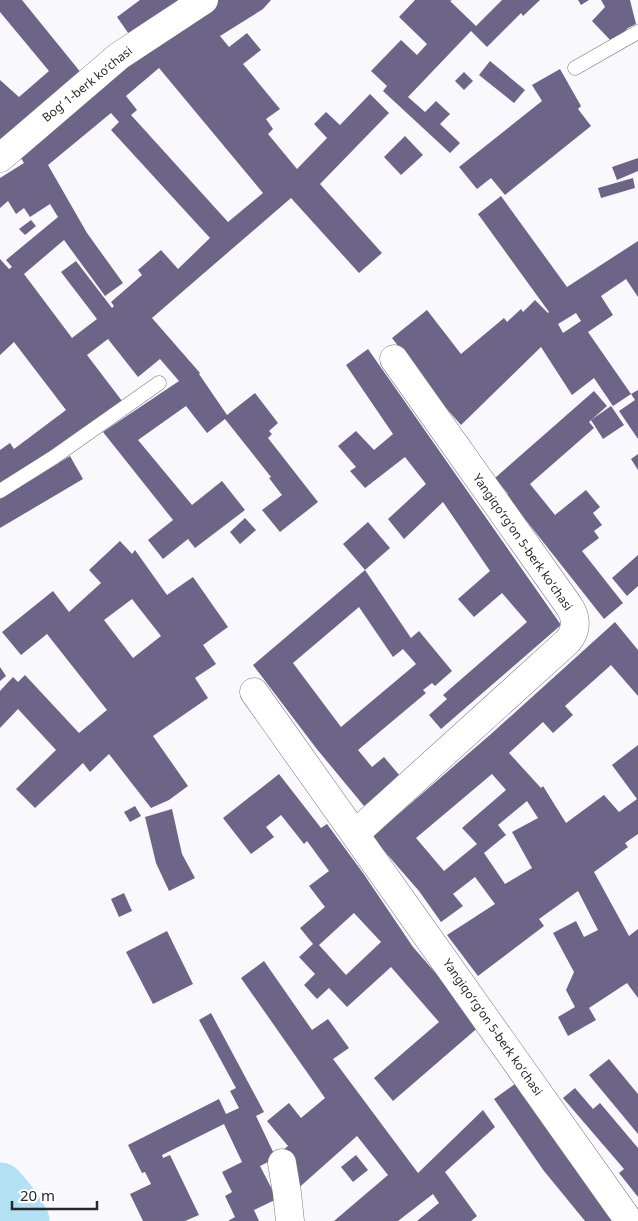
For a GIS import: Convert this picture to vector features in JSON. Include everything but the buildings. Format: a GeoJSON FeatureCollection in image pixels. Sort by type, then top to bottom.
{"type":"FeatureCollection","features":[{"type":"Feature","properties":{"kind":"street","name":"Bogʻ 1-berk koʻchasi"},"geometry":{"type":"LineString","coordinates":[[0,158],[119,56],[204,0]]}},
{"type":"Feature","properties":{"kind":"street","name":"Yangiqoʻrgʻon 5-berk koʻchasi"},"geometry":{"type":"LineString","coordinates":[[356,833],[568,641],[573,635],[576,618],[394,359]]}},
{"type":"Feature","properties":{"kind":"street","name":"Yangiqoʻrgʻon 5-berk koʻchasi"},"geometry":{"type":"LineString","coordinates":[[254,692],[356,833],[629,1221]]}},
{"type":"Feature","properties":{"kind":"street"},"geometry":{"type":"LineString","coordinates":[[282,1162],[290,1221]]}},
{"type":"Feature","properties":{"kind":"lane"},"geometry":{"type":"LineString","coordinates":[[575,68],[638,32]]}},
{"type":"Feature","properties":{"kind":"lane"},"geometry":{"type":"LineString","coordinates":[[0,491],[159,383]]}},
{"type":"Feature","properties":{"kind":"waterway"},"geometry":{"type":"LineString","coordinates":[[0,1188],[24,1221]]}}]}
